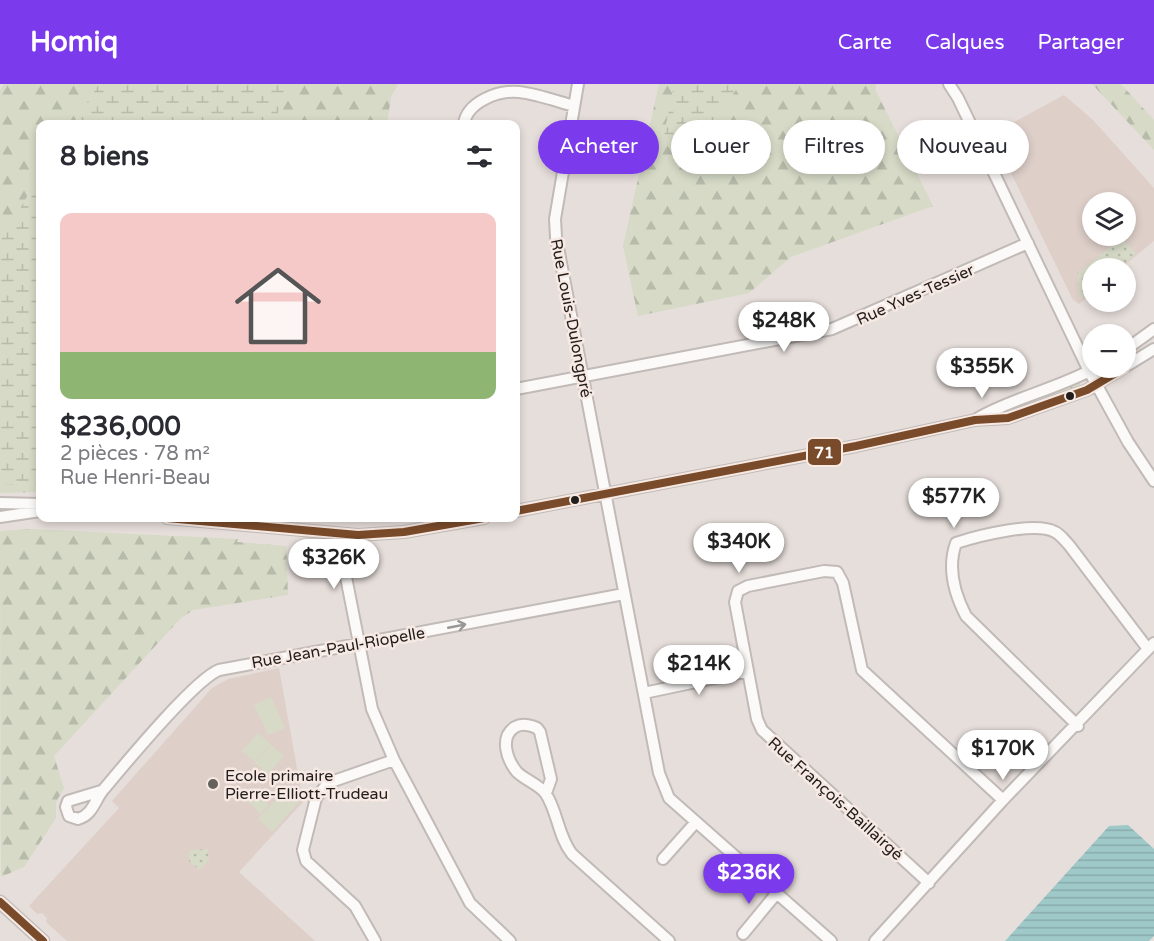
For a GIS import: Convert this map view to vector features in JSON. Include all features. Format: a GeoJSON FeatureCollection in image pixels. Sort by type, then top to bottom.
{"type":"FeatureCollection","features":[{"type":"Feature","properties":{"kind":"main road"},"geometry":{"type":"LineString","coordinates":[[0,902],[43,941]]}},
{"type":"Feature","properties":{"kind":"street","name":"Rue Louis-Dulongpré"},"geometry":{"type":"LineString","coordinates":[[578,84],[555,219],[556,237],[659,773],[669,798],[831,941]]}},
{"type":"Feature","properties":{"kind":"street"},"geometry":{"type":"LineString","coordinates":[[949,84],[1082,349]]}},
{"type":"Feature","properties":{"kind":"street"},"geometry":{"type":"LineString","coordinates":[[464,120],[465,116],[477,103],[502,93],[519,92],[574,106]]}},
{"type":"Feature","properties":{"kind":"street","name":"Rue Yves-Tessier"},"geometry":{"type":"LineString","coordinates":[[520,388],[832,329],[1028,243]]}},
{"type":"Feature","properties":{"kind":"street"},"geometry":{"type":"LineString","coordinates":[[1136,342],[1154,329]]}},
{"type":"Feature","properties":{"kind":"street"},"geometry":{"type":"LineString","coordinates":[[520,510],[873,443],[975,420],[1008,418],[1097,385],[1154,349]]}},
{"type":"Feature","properties":{"kind":"street"},"geometry":{"type":"LineString","coordinates":[[975,420],[1004,403],[1051,388],[1082,374]]}},
{"type":"Feature","properties":{"kind":"street"},"geometry":{"type":"LineString","coordinates":[[1095,378],[1128,442],[1154,481]]}},
{"type":"Feature","properties":{"kind":"street"},"geometry":{"type":"LineString","coordinates":[[0,503],[36,504]]}},
{"type":"Feature","properties":{"kind":"street"},"geometry":{"type":"LineString","coordinates":[[0,517],[36,512]]}},
{"type":"Feature","properties":{"kind":"street"},"geometry":{"type":"LineString","coordinates":[[211,522],[342,534],[404,532],[461,522]]}},
{"type":"Feature","properties":{"kind":"street"},"geometry":{"type":"LineString","coordinates":[[875,941],[1003,800],[1078,726],[1151,646],[1055,531],[1035,528],[974,537],[956,543],[950,559],[956,596],[966,616],[1078,726]]}},
{"type":"Feature","properties":{"kind":"street"},"geometry":{"type":"LineString","coordinates":[[342,534],[342,553],[372,708],[394,760],[470,903],[510,941]]}},
{"type":"Feature","properties":{"kind":"street","name":"Rue François-Baillairgé"},"geometry":{"type":"LineString","coordinates":[[929,883],[762,730],[757,719],[735,602],[738,591],[748,585],[824,571],[837,572],[843,583],[862,670],[1003,800]]}},
{"type":"Feature","properties":{"kind":"street","name":"Rue Jean-Paul-Riopelle"},"geometry":{"type":"LineString","coordinates":[[101,792],[195,689],[215,671],[624,594]]}},
{"type":"Feature","properties":{"kind":"street"},"geometry":{"type":"LineString","coordinates":[[644,693],[748,671]]}},
{"type":"Feature","properties":{"kind":"street"},"geometry":{"type":"LineString","coordinates":[[546,793],[550,779],[540,732],[529,725],[517,725],[508,733],[505,741],[510,759],[516,770],[546,793],[563,842],[572,854],[669,941]]}},
{"type":"Feature","properties":{"kind":"street"},"geometry":{"type":"LineString","coordinates":[[375,941],[355,906],[306,861],[303,850],[316,798],[328,783],[394,760]]}},
{"type":"Feature","properties":{"kind":"street"},"geometry":{"type":"LineString","coordinates":[[663,859],[696,822]]}},
{"type":"Feature","properties":{"kind":"street"},"geometry":{"type":"LineString","coordinates":[[743,934],[776,894]]}},
{"type":"Feature","properties":{"kind":"shaded area"},"geometry":{"type":"Polygon","coordinates":[[[1064,95],[1093,120],[1154,188],[1154,241],[1133,258],[1082,258],[1082,301],[1079,304],[1073,300],[1012,174],[1029,174],[1029,120],[1018,120],[1064,95]]]}},
{"type":"Feature","properties":{"kind":"shaded area"},"geometry":{"type":"Polygon","coordinates":[[[279,668],[303,802],[239,872],[315,941],[67,941],[46,922],[47,918],[42,913],[37,914],[29,906],[119,808],[112,801],[212,688],[228,679],[279,668]]]}},
{"type":"Feature","properties":{"kind":"green space"},"geometry":{"type":"Polygon","coordinates":[[[4,84],[99,84],[76,120],[36,120],[36,182],[0,241],[0,90],[4,84]]]}},
{"type":"Feature","properties":{"kind":"green space"},"geometry":{"type":"Polygon","coordinates":[[[99,84],[286,84],[276,120],[76,120],[99,84]]]}},
{"type":"Feature","properties":{"kind":"green space"},"geometry":{"type":"Polygon","coordinates":[[[286,84],[398,84],[391,97],[388,120],[276,120],[286,84]]]}},
{"type":"Feature","properties":{"kind":"green space"},"geometry":{"type":"Polygon","coordinates":[[[659,84],[674,84],[663,141],[671,142],[671,174],[771,174],[771,120],[714,120],[740,84],[876,84],[875,89],[897,133],[897,174],[917,174],[933,206],[791,257],[749,293],[638,316],[623,246],[639,174],[659,174],[659,120],[651,120],[659,84]]]}},
{"type":"Feature","properties":{"kind":"green space"},"geometry":{"type":"Polygon","coordinates":[[[674,84],[740,84],[714,120],[671,120],[671,142],[663,141],[674,84]]]}},
{"type":"Feature","properties":{"kind":"green space"},"geometry":{"type":"Polygon","coordinates":[[[1092,84],[1121,84],[1154,120],[1154,150],[1092,84]]]}},
{"type":"Feature","properties":{"kind":"green space"},"geometry":{"type":"Polygon","coordinates":[[[36,182],[36,482],[0,485],[0,241],[36,182]]]}},
{"type":"Feature","properties":{"kind":"green space"},"geometry":{"type":"Polygon","coordinates":[[[1111,246],[1129,246],[1136,253],[1131,258],[1097,258],[1111,246]]]}},
{"type":"Feature","properties":{"kind":"green space"},"geometry":{"type":"Polygon","coordinates":[[[1082,270],[1082,298],[1080,300],[1077,274],[1082,270]]]}},
{"type":"Feature","properties":{"kind":"green space"},"geometry":{"type":"Polygon","coordinates":[[[1079,383],[1081,386],[1006,412],[1005,408],[1079,383]]]}},
{"type":"Feature","properties":{"kind":"green space"},"geometry":{"type":"Polygon","coordinates":[[[36,482],[36,492],[0,493],[0,485],[36,482]]]}},
{"type":"Feature","properties":{"kind":"green space"},"geometry":{"type":"Polygon","coordinates":[[[31,529],[238,539],[237,542],[286,546],[288,595],[193,610],[180,619],[54,756],[64,788],[56,802],[56,818],[24,867],[1,877],[0,531],[31,529]]]}},
{"type":"Feature","properties":{"kind":"green space"},"geometry":{"type":"Polygon","coordinates":[[[271,697],[285,728],[268,735],[254,705],[271,697]]]}},
{"type":"Feature","properties":{"kind":"green space"},"geometry":{"type":"Polygon","coordinates":[[[258,733],[271,744],[255,762],[242,751],[258,733]]]}},
{"type":"Feature","properties":{"kind":"green space"},"geometry":{"type":"Polygon","coordinates":[[[271,745],[284,756],[268,774],[255,763],[271,745]]]}},
{"type":"Feature","properties":{"kind":"green space"},"geometry":{"type":"Polygon","coordinates":[[[287,788],[301,800],[272,832],[258,819],[287,788]]]}},
{"type":"Feature","properties":{"kind":"green space"},"geometry":{"type":"Polygon","coordinates":[[[253,790],[269,805],[261,814],[245,799],[253,790]]]}},
{"type":"Feature","properties":{"kind":"green space"},"geometry":{"type":"Polygon","coordinates":[[[208,849],[209,860],[199,870],[189,861],[189,850],[208,849]]]}},
{"type":"Feature","properties":{"kind":"water"},"geometry":{"type":"Polygon","coordinates":[[[1128,825],[1154,849],[1154,936],[1149,941],[1005,941],[1109,826],[1128,825]]]}},
{"type":"Feature","properties":{"kind":"transit line","name":"71"},"geometry":{"type":"LineString","coordinates":[[520,510],[856,446],[975,420],[1008,418],[1087,390],[1107,378]]}},
{"type":"Feature","properties":{"kind":"transit line","name":"71"},"geometry":{"type":"LineString","coordinates":[[212,522],[358,535],[404,532],[461,522]]}},
{"type":"Feature","properties":{"kind":"transit line","name":"71"},"geometry":{"type":"LineString","coordinates":[[0,902],[43,941]]}},
{"type":"Feature","properties":{"kind":"place","name":"Ecole primaire Pierre-Elliott-Trudeau"},"geometry":{"type":"Point","coordinates":[213,784]}}]}
